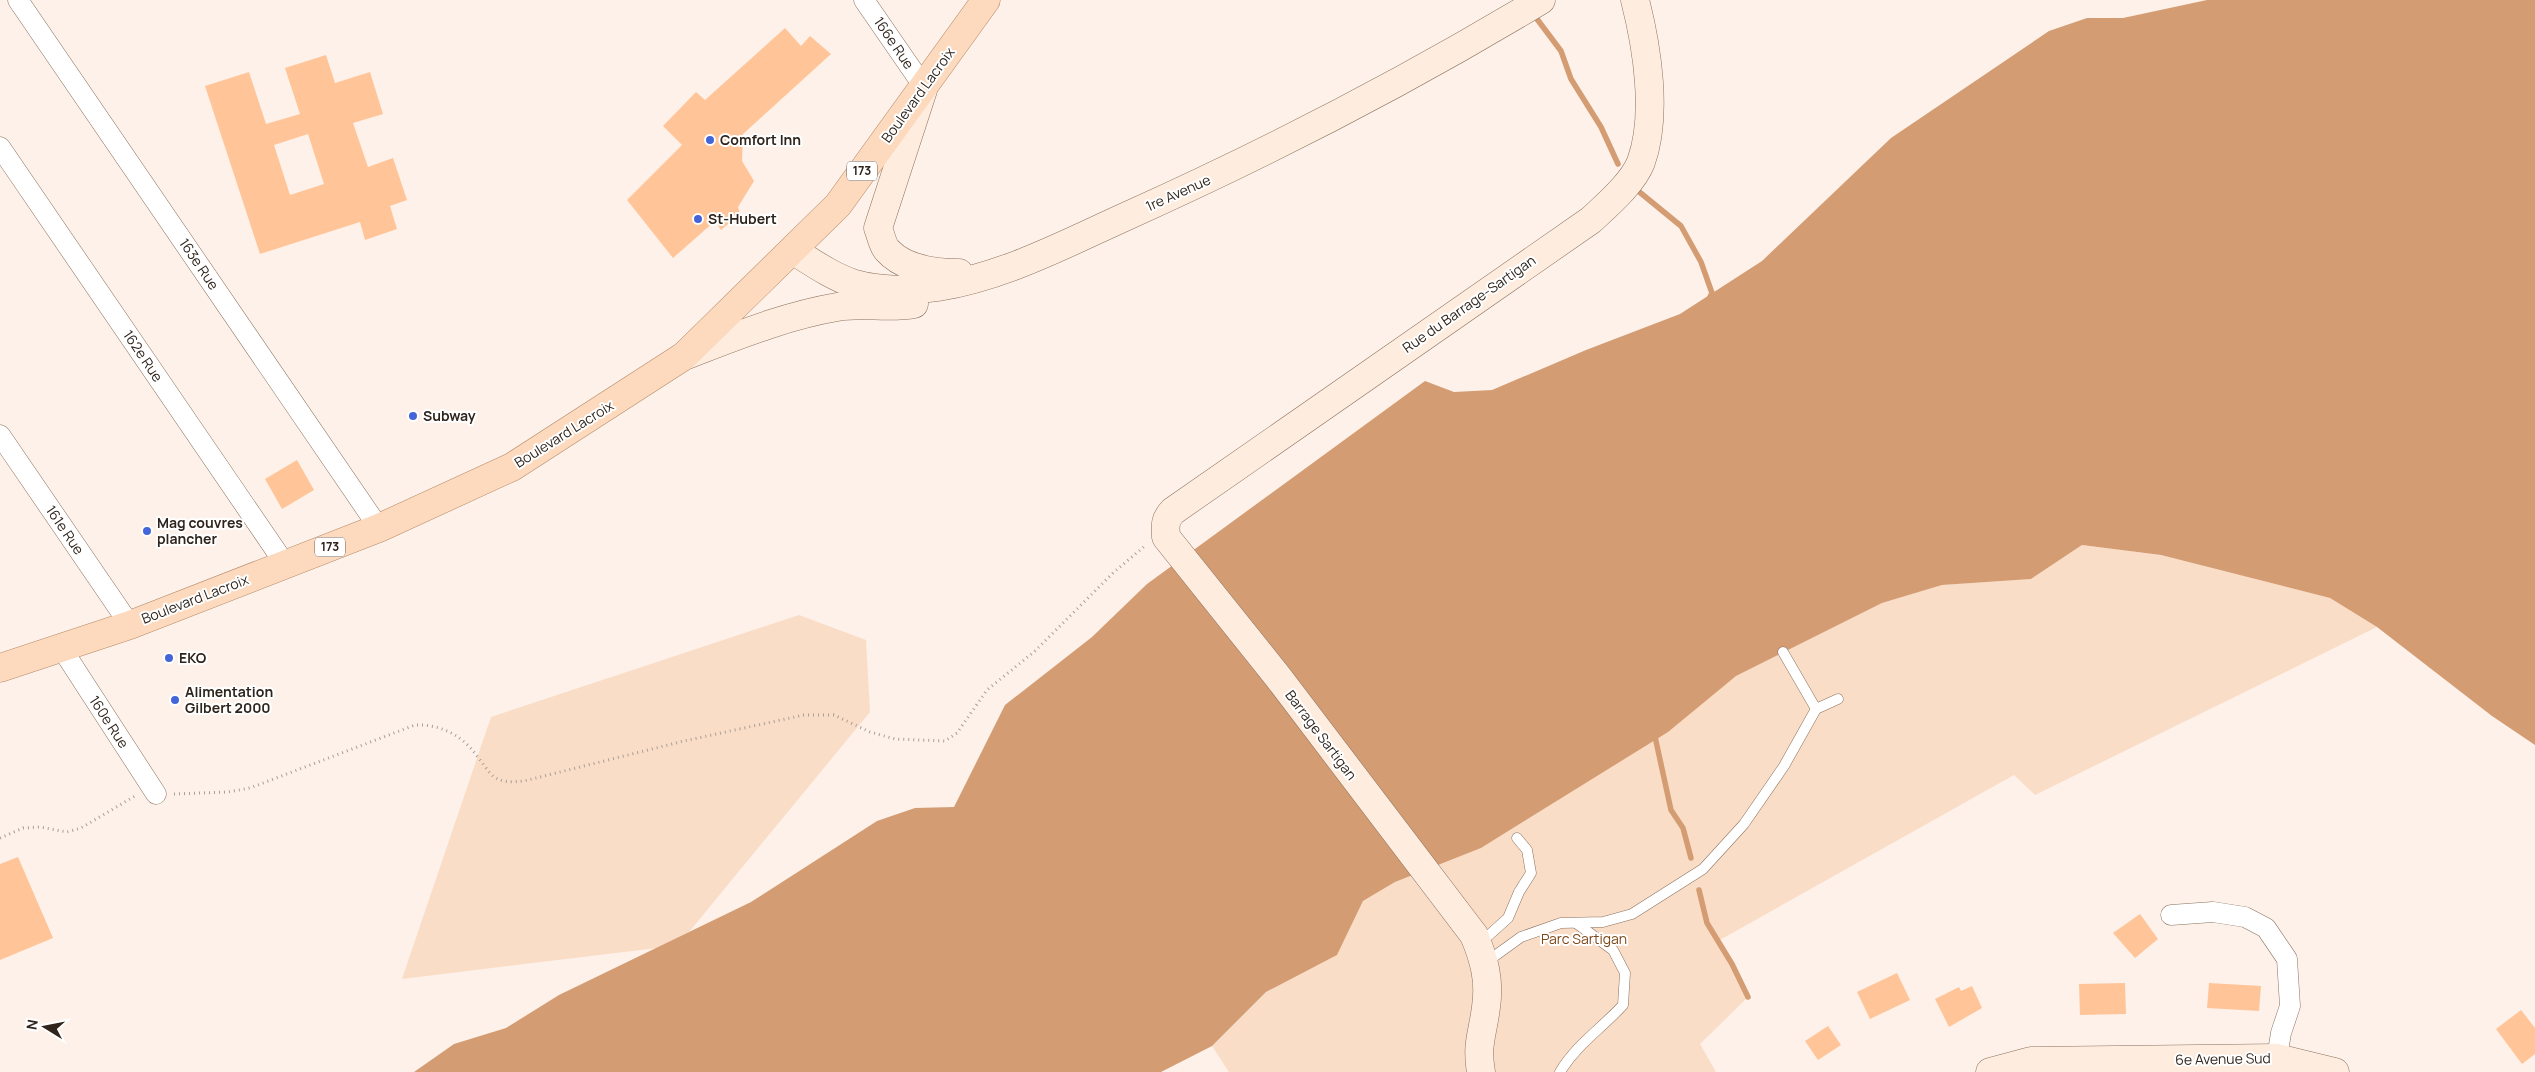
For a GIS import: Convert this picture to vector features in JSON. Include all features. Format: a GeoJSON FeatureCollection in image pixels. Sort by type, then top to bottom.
{"type":"FeatureCollection","features":[{"type":"Feature","properties":{"kind":"main road","name":"Boulevard Lacroix"},"geometry":{"type":"LineString","coordinates":[[0,668],[130,625],[379,528],[512,467],[684,356],[794,251],[838,205],[986,0]]}},
{"type":"Feature","properties":{"kind":"main road","name":"1re Avenue"},"geometry":{"type":"LineString","coordinates":[[794,251],[855,284],[886,289],[936,287],[1001,272],[1205,181],[1374,96],[1541,0]]}},
{"type":"Feature","properties":{"kind":"main road","name":"Rue du Barrage-Sartigan"},"geometry":{"type":"LineString","coordinates":[[1166,534],[1166,518],[1173,511],[1591,220],[1619,193],[1641,164],[1647,132],[1649,81],[1642,29],[1634,0]]}},
{"type":"Feature","properties":{"kind":"main road"},"geometry":{"type":"LineString","coordinates":[[924,87],[878,228],[886,248],[901,262],[939,273],[1001,272]]}},
{"type":"Feature","properties":{"kind":"main road"},"geometry":{"type":"LineString","coordinates":[[684,356],[774,323],[839,306],[899,307],[956,296],[1001,272]]}},
{"type":"Feature","properties":{"kind":"main road","name":"Barrage Sartigan"},"geometry":{"type":"LineString","coordinates":[[1166,534],[1278,677],[1479,948]]}},
{"type":"Feature","properties":{"kind":"main road"},"geometry":{"type":"LineString","coordinates":[[1479,948],[1486,1005],[1478,1052],[1482,1072]]}},
{"type":"Feature","properties":{"kind":"main road","name":"6e Avenue Sud"},"geometry":{"type":"LineString","coordinates":[[1990,1072],[2031,1061],[2277,1058],[2336,1072]]}},
{"type":"Feature","properties":{"kind":"street","name":"163e Rue"},"geometry":{"type":"LineString","coordinates":[[18,0],[379,528]]}},
{"type":"Feature","properties":{"kind":"street","name":"166e Rue"},"geometry":{"type":"LineString","coordinates":[[864,0],[924,87]]}},
{"type":"Feature","properties":{"kind":"street","name":"162e Rue"},"geometry":{"type":"LineString","coordinates":[[0,147],[285,564]]}},
{"type":"Feature","properties":{"kind":"street","name":"161e Rue"},"geometry":{"type":"LineString","coordinates":[[0,435],[130,625]]}},
{"type":"Feature","properties":{"kind":"street","name":"160e Rue"},"geometry":{"type":"LineString","coordinates":[[62,649],[156,794]]}},
{"type":"Feature","properties":{"kind":"street"},"geometry":{"type":"LineString","coordinates":[[2171,915],[2213,912],[2245,917],[2266,928],[2287,959],[2290,1006],[2281,1033],[2277,1058]]}},
{"type":"Feature","properties":{"kind":"lane"},"geometry":{"type":"LineString","coordinates":[[1783,652],[1816,709]]}},
{"type":"Feature","properties":{"kind":"lane"},"geometry":{"type":"LineString","coordinates":[[1479,948],[1521,937],[1561,923],[1603,922],[1632,914],[1703,869],[1744,824],[1784,766],[1816,709],[1838,699]]}},
{"type":"Feature","properties":{"kind":"lane"},"geometry":{"type":"LineString","coordinates":[[1479,948],[1508,918],[1519,892],[1531,873],[1527,850],[1517,838]]}},
{"type":"Feature","properties":{"kind":"lane"},"geometry":{"type":"LineString","coordinates":[[1560,1072],[1572,1053],[1624,1005],[1625,972],[1613,950],[1576,923]]}},
{"type":"Feature","properties":{"kind":"path"},"geometry":{"type":"LineString","coordinates":[[0,838],[23,828],[40,827],[67,832],[81,828],[132,796],[203,794],[250,788],[415,725],[431,724],[456,736],[471,748],[493,776],[507,782],[524,781],[684,741],[804,716],[834,715],[870,732],[895,739],[945,741],[957,733],[987,690],[1035,651],[1114,572],[1166,534]]}},
{"type":"Feature","properties":{"kind":"green space","name":"Parc Sartigan"},"geometry":{"type":"Polygon","coordinates":[[[2082,545],[2161,555],[2330,598],[2377,627],[2035,795],[2014,775],[1718,941],[1748,997],[1700,1044],[1716,1072],[1229,1072],[1212,1046],[1266,992],[1337,955],[1363,901],[1395,882],[1481,848],[1656,739],[1736,676],[1882,603],[1942,585],[2031,579],[2082,545]]]}},
{"type":"Feature","properties":{"kind":"green space"},"geometry":{"type":"Polygon","coordinates":[[[799,615],[866,640],[870,712],[689,932],[657,948],[402,979],[491,717],[799,615]]]}},
{"type":"Feature","properties":{"kind":"shaded area"},"geometry":{"type":"Polygon","coordinates":[[[2207,0],[2535,0],[2535,745],[2492,716],[2377,627],[2330,598],[2161,555],[2082,545],[2031,579],[1942,585],[1882,603],[1736,676],[1668,732],[1481,848],[1395,882],[1363,901],[1337,955],[1266,992],[1212,1046],[1161,1072],[414,1072],[454,1044],[506,1028],[559,995],[751,902],[877,821],[915,808],[954,807],[1005,705],[1092,637],[1147,584],[1425,381],[1454,392],[1492,390],[1586,350],[1680,314],[1762,261],[1891,138],[2049,31],[2087,18],[2123,18],[2207,0]]]}},
{"type":"Feature","properties":{"kind":"building","name":"Comfort Inn"},"geometry":{"type":"Polygon","coordinates":[[[785,28],[801,46],[810,36],[831,54],[743,134],[742,161],[754,181],[738,207],[740,214],[721,230],[715,221],[673,258],[627,200],[682,145],[663,126],[696,92],[705,100],[785,28]]]}},
{"type":"Feature","properties":{"kind":"building"},"geometry":{"type":"Polygon","coordinates":[[[326,55],[335,83],[370,72],[383,114],[353,123],[368,167],[393,158],[407,200],[390,206],[397,229],[365,240],[360,222],[260,254],[205,86],[249,72],[266,124],[300,114],[285,68],[326,55]],[[308,134],[274,145],[290,195],[324,184],[308,134]]]}},
{"type":"Feature","properties":{"kind":"building"},"geometry":{"type":"Polygon","coordinates":[[[297,460],[314,490],[282,509],[265,479],[297,460]]]}},
{"type":"Feature","properties":{"kind":"building"},"geometry":{"type":"Polygon","coordinates":[[[18,857],[53,938],[0,960],[0,864],[18,857]]]}},
{"type":"Feature","properties":{"kind":"building"},"geometry":{"type":"Polygon","coordinates":[[[2140,914],[2158,939],[2135,958],[2113,933],[2140,914]]]}},
{"type":"Feature","properties":{"kind":"building"},"geometry":{"type":"Polygon","coordinates":[[[1897,973],[1910,1000],[1870,1019],[1857,992],[1897,973]]]}},
{"type":"Feature","properties":{"kind":"building"},"geometry":{"type":"Polygon","coordinates":[[[2125,983],[2126,1014],[2080,1015],[2079,984],[2125,983]]]}},
{"type":"Feature","properties":{"kind":"building"},"geometry":{"type":"Polygon","coordinates":[[[2209,983],[2261,986],[2259,1011],[2207,1008],[2209,983]]]}},
{"type":"Feature","properties":{"kind":"building"},"geometry":{"type":"Polygon","coordinates":[[[1972,986],[1982,1008],[1949,1027],[1935,999],[1959,987],[1961,991],[1972,986]]]}},
{"type":"Feature","properties":{"kind":"building"},"geometry":{"type":"Polygon","coordinates":[[[2521,1010],[2535,1028],[2535,1054],[2522,1064],[2496,1029],[2521,1010]]]}},
{"type":"Feature","properties":{"kind":"building"},"geometry":{"type":"Polygon","coordinates":[[[1828,1026],[1841,1045],[1818,1060],[1805,1041],[1828,1026]]]}},
{"type":"Feature","properties":{"kind":"waterway"},"geometry":{"type":"LineString","coordinates":[[1537,19],[1561,51],[1571,79],[1601,127],[1618,164]]}},
{"type":"Feature","properties":{"kind":"waterway"},"geometry":{"type":"LineString","coordinates":[[1637,190],[1681,226],[1701,262],[1712,293],[1709,299]]}},
{"type":"Feature","properties":{"kind":"waterway"},"geometry":{"type":"LineString","coordinates":[[1654,732],[1671,810],[1683,828],[1691,858]]}},
{"type":"Feature","properties":{"kind":"waterway"},"geometry":{"type":"LineString","coordinates":[[1699,890],[1707,923],[1732,964],[1748,997]]}},
{"type":"Feature","properties":{"kind":"place","name":"Comfort Inn"},"geometry":{"type":"Point","coordinates":[710,140]}},
{"type":"Feature","properties":{"kind":"place","name":"St-Hubert"},"geometry":{"type":"Point","coordinates":[698,219]}},
{"type":"Feature","properties":{"kind":"place","name":"Subway"},"geometry":{"type":"Point","coordinates":[413,416]}},
{"type":"Feature","properties":{"kind":"place","name":"Mag couvres plancher"},"geometry":{"type":"Point","coordinates":[147,531]}},
{"type":"Feature","properties":{"kind":"place","name":"EKO"},"geometry":{"type":"Point","coordinates":[169,658]}},
{"type":"Feature","properties":{"kind":"place","name":"Alimentation Gilbert 2000"},"geometry":{"type":"Point","coordinates":[175,700]}}]}
